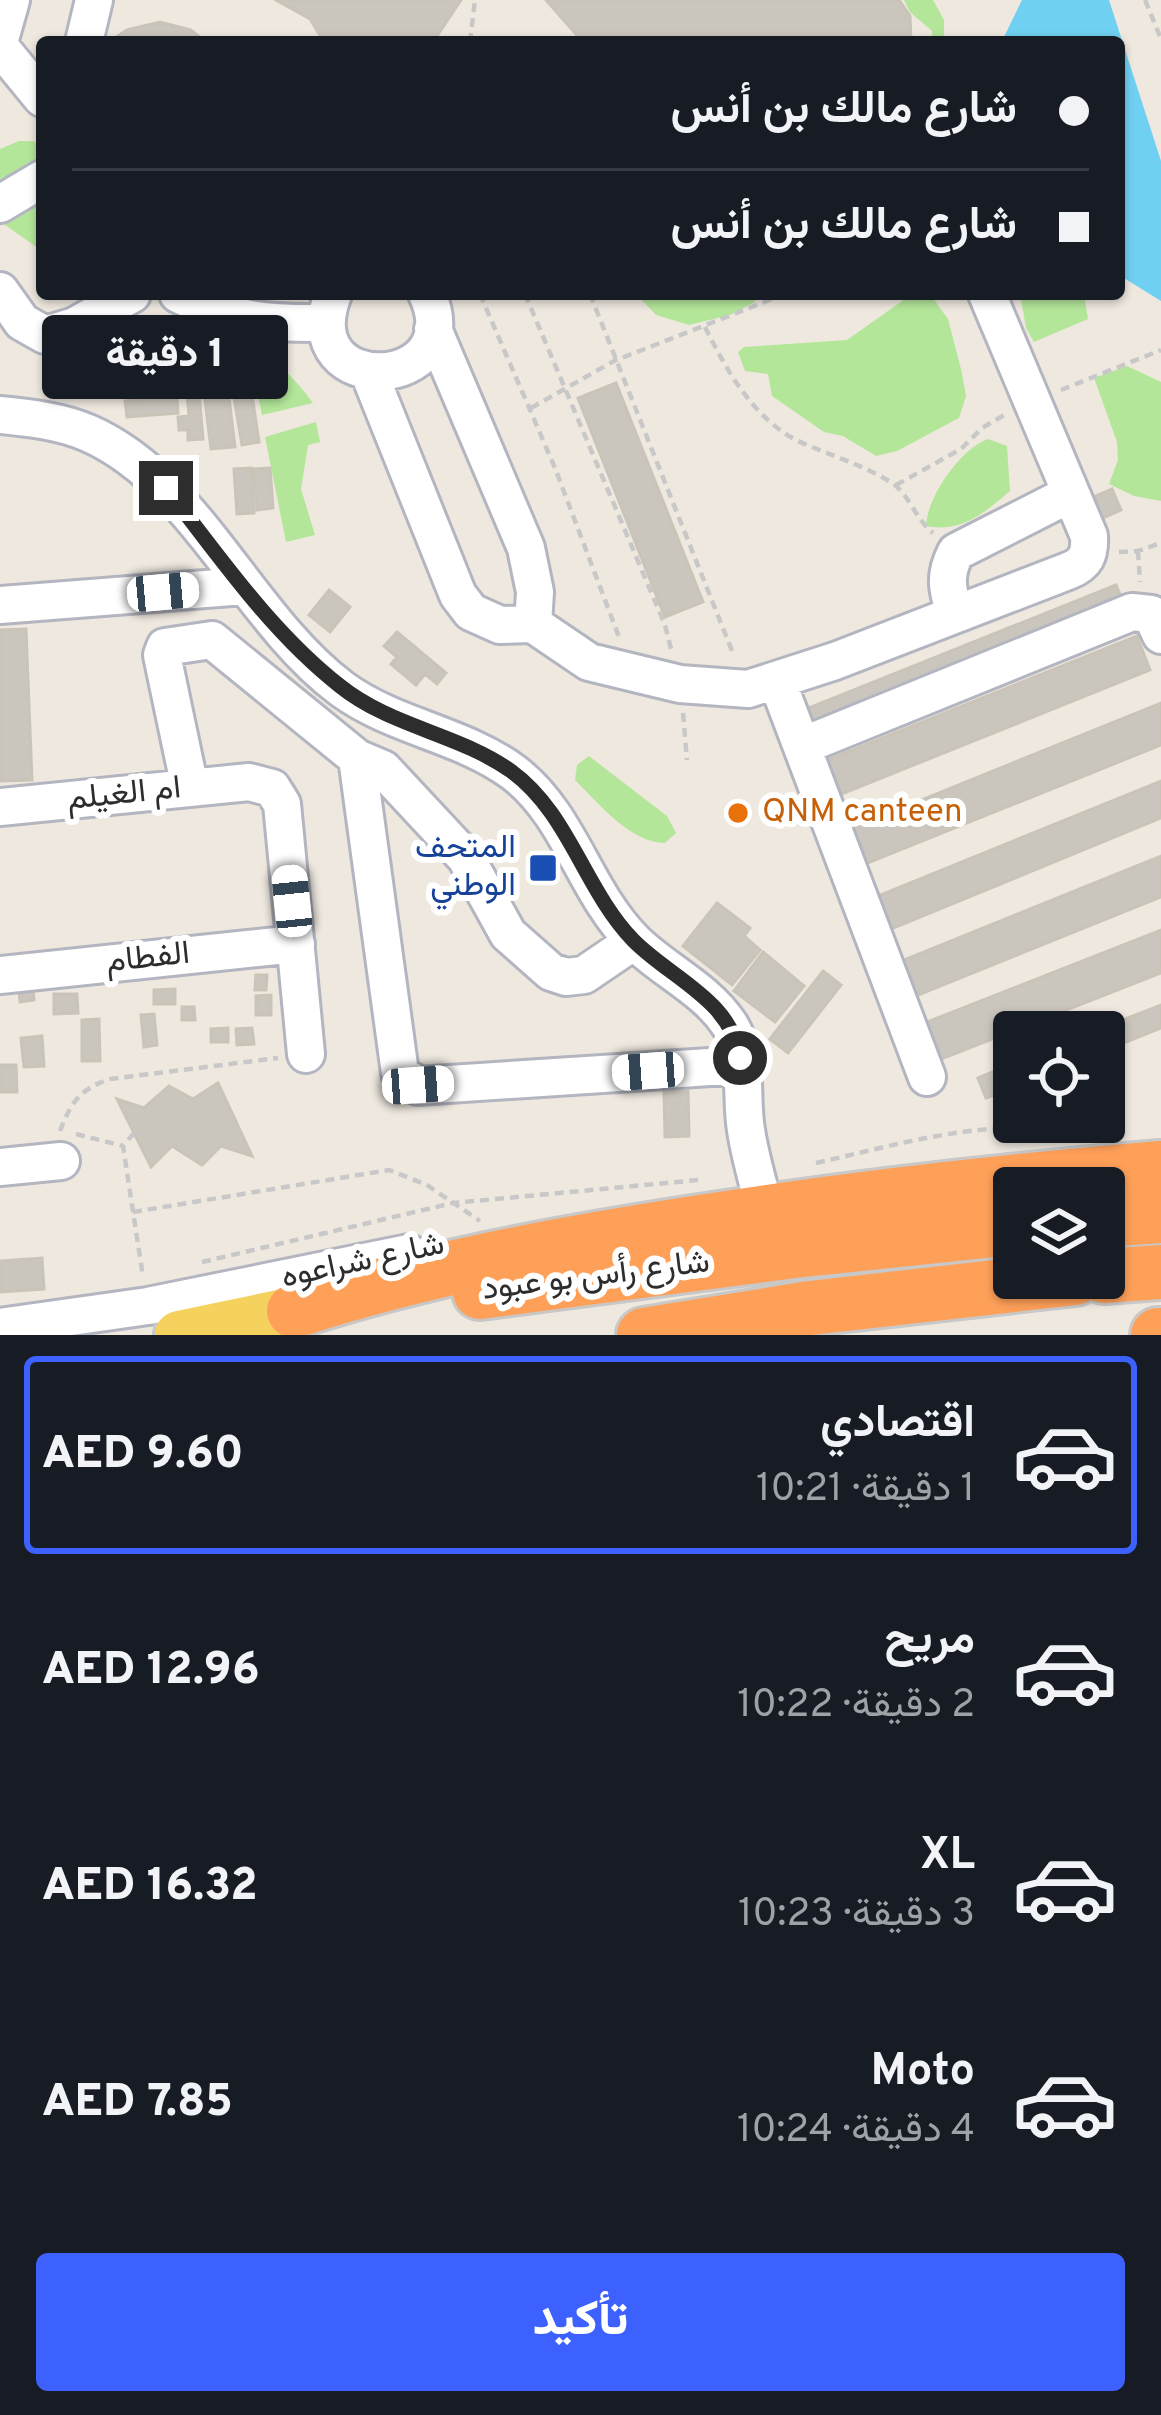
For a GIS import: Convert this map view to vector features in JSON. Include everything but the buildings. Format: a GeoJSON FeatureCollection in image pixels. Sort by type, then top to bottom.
{"type":"FeatureCollection","features":[{"type":"Feature","properties":{"kind":"highway"},"geometry":{"type":"LineString","coordinates":[[295,1311],[444,1268],[748,1201],[1161,1168]]}},
{"type":"Feature","properties":{"kind":"highway"},"geometry":{"type":"LineString","coordinates":[[1125,1219],[1161,1216]]}},
{"type":"Feature","properties":{"kind":"highway","name":"شارع رأس بو عبود"},"geometry":{"type":"LineString","coordinates":[[295,1311],[993,1230]]}},
{"type":"Feature","properties":{"kind":"highway"},"geometry":{"type":"LineString","coordinates":[[1125,1275],[1161,1272]]}},
{"type":"Feature","properties":{"kind":"highway","name":"شارع رأس بو عبود"},"geometry":{"type":"LineString","coordinates":[[644,1335],[810,1308],[993,1287]]}},
{"type":"Feature","properties":{"kind":"main road","name":"شارع رأس بو عبود"},"geometry":{"type":"LineString","coordinates":[[163,1321],[295,1311]]}},
{"type":"Feature","properties":{"kind":"street"},"geometry":{"type":"LineString","coordinates":[[11,0],[0,43],[36,90]]}},
{"type":"Feature","properties":{"kind":"street"},"geometry":{"type":"LineString","coordinates":[[85,36],[94,0]]}},
{"type":"Feature","properties":{"kind":"street"},"geometry":{"type":"LineString","coordinates":[[0,89],[36,115]]}},
{"type":"Feature","properties":{"kind":"street"},"geometry":{"type":"LineString","coordinates":[[0,204],[36,183]]}},
{"type":"Feature","properties":{"kind":"street"},"geometry":{"type":"LineString","coordinates":[[0,291],[22,322],[45,334],[75,326],[121,300]]}},
{"type":"Feature","properties":{"kind":"street"},"geometry":{"type":"LineString","coordinates":[[189,300],[214,313],[271,324],[329,309],[335,350],[369,373],[410,365],[429,343],[430,311]]}},
{"type":"Feature","properties":{"kind":"street"},"geometry":{"type":"LineString","coordinates":[[369,373],[458,595],[471,612],[500,625],[533,624],[589,662],[634,676],[680,685],[762,685],[1081,566],[1090,552],[1089,536],[989,300]]}},
{"type":"Feature","properties":{"kind":"street"},"geometry":{"type":"LineString","coordinates":[[430,311],[526,548],[535,592],[533,624]]}},
{"type":"Feature","properties":{"kind":"street"},"geometry":{"type":"LineString","coordinates":[[0,415],[42,419],[88,433],[130,456],[166,488],[286,638],[343,689],[385,714],[488,756],[545,802],[605,904],[634,941],[727,1020],[737,1038],[748,1201]]}},
{"type":"Feature","properties":{"kind":"street"},"geometry":{"type":"LineString","coordinates":[[954,612],[946,584],[947,568],[956,552],[1070,494]]}},
{"type":"Feature","properties":{"kind":"street"},"geometry":{"type":"LineString","coordinates":[[0,605],[244,586]]}},
{"type":"Feature","properties":{"kind":"street"},"geometry":{"type":"LineString","coordinates":[[802,746],[1132,612],[1151,614],[1161,635]]}},
{"type":"Feature","properties":{"kind":"street"},"geometry":{"type":"LineString","coordinates":[[190,788],[162,655],[165,647],[212,640],[357,758],[383,769],[466,858],[508,934],[551,972],[566,977],[584,975],[634,941]]}},
{"type":"Feature","properties":{"kind":"street"},"geometry":{"type":"LineString","coordinates":[[762,685],[802,746],[927,1077]]}},
{"type":"Feature","properties":{"kind":"street"},"geometry":{"type":"LineString","coordinates":[[357,758],[400,1073],[406,1081],[418,1085],[741,1065]]}},
{"type":"Feature","properties":{"kind":"street","name":"ام الغيلم"},"geometry":{"type":"LineString","coordinates":[[0,807],[249,782],[272,788],[282,805],[296,944]]}},
{"type":"Feature","properties":{"kind":"street"},"geometry":{"type":"LineString","coordinates":[[296,944],[306,1054]]}},
{"type":"Feature","properties":{"kind":"street","name":"الفطام"},"geometry":{"type":"LineString","coordinates":[[0,975],[296,944]]}},
{"type":"Feature","properties":{"kind":"street"},"geometry":{"type":"LineString","coordinates":[[0,1167],[61,1145]]}},
{"type":"Feature","properties":{"kind":"street","name":"شارع شراعوه"},"geometry":{"type":"LineString","coordinates":[[0,1327],[163,1321],[499,1234],[667,1207],[748,1201]]}},
{"type":"Feature","properties":{"kind":"path"},"geometry":{"type":"LineString","coordinates":[[471,36],[475,0]]}},
{"type":"Feature","properties":{"kind":"path"},"geometry":{"type":"LineString","coordinates":[[1145,0],[1161,39]]}},
{"type":"Feature","properties":{"kind":"path"},"geometry":{"type":"LineString","coordinates":[[483,300],[531,408],[634,676]]}},
{"type":"Feature","properties":{"kind":"path"},"geometry":{"type":"LineString","coordinates":[[527,300],[665,626],[680,685],[687,760]]}},
{"type":"Feature","properties":{"kind":"path"},"geometry":{"type":"LineString","coordinates":[[592,300],[614,361],[762,685]]}},
{"type":"Feature","properties":{"kind":"path"},"geometry":{"type":"LineString","coordinates":[[531,408],[614,361],[770,300]]}},
{"type":"Feature","properties":{"kind":"path"},"geometry":{"type":"LineString","coordinates":[[705,327],[724,364],[767,420],[792,438],[896,485],[923,526],[956,552]]}},
{"type":"Feature","properties":{"kind":"path"},"geometry":{"type":"LineString","coordinates":[[1090,552],[1138,551],[1161,542]]}},
{"type":"Feature","properties":{"kind":"path"},"geometry":{"type":"LineString","coordinates":[[123,1146],[61,1145],[73,1099],[88,1086],[110,1078],[306,1054]]}},
{"type":"Feature","properties":{"kind":"path"},"geometry":{"type":"LineString","coordinates":[[187,1265],[453,1203],[748,1201],[914,1140],[993,1130]]}},
{"type":"Feature","properties":{"kind":"path"},"geometry":{"type":"LineString","coordinates":[[134,1132],[123,1146],[133,1212],[163,1321]]}},
{"type":"Feature","properties":{"kind":"path"},"geometry":{"type":"LineString","coordinates":[[133,1212],[389,1170],[409,1175],[499,1234]]}},
{"type":"Feature","properties":{"kind":"green space"},"geometry":{"type":"Polygon","coordinates":[[[904,0],[933,0],[944,20],[944,36],[932,36],[904,0]]]}},
{"type":"Feature","properties":{"kind":"green space"},"geometry":{"type":"Polygon","coordinates":[[[34,141],[36,165],[0,179],[0,149],[34,141]]]}},
{"type":"Feature","properties":{"kind":"green space"},"geometry":{"type":"Polygon","coordinates":[[[36,201],[36,247],[1,222],[36,201]]]}},
{"type":"Feature","properties":{"kind":"green space"},"geometry":{"type":"Polygon","coordinates":[[[642,300],[756,300],[730,315],[689,325],[656,315],[642,300]]]}},
{"type":"Feature","properties":{"kind":"green space"},"geometry":{"type":"Polygon","coordinates":[[[904,300],[934,300],[948,319],[961,369],[966,396],[959,418],[897,451],[876,456],[843,436],[824,432],[772,396],[768,374],[745,371],[738,352],[744,347],[847,340],[904,300]]]}},
{"type":"Feature","properties":{"kind":"green space"},"geometry":{"type":"Polygon","coordinates":[[[1021,300],[1085,300],[1088,319],[1034,342],[1021,300]]]}},
{"type":"Feature","properties":{"kind":"green space"},"geometry":{"type":"Polygon","coordinates":[[[116,316],[176,319],[227,332],[272,359],[313,403],[262,415],[254,376],[204,342],[58,341],[116,316]]]}},
{"type":"Feature","properties":{"kind":"green space"},"geometry":{"type":"Polygon","coordinates":[[[1127,366],[1161,382],[1161,501],[1134,496],[1109,484],[1118,460],[1117,442],[1094,378],[1127,366]]]}},
{"type":"Feature","properties":{"kind":"green space"},"geometry":{"type":"Polygon","coordinates":[[[316,422],[320,442],[308,445],[301,489],[315,535],[286,542],[265,437],[316,422]]]}},
{"type":"Feature","properties":{"kind":"green space"},"geometry":{"type":"Polygon","coordinates":[[[988,439],[1007,446],[1010,491],[962,524],[926,526],[932,501],[947,475],[967,452],[988,439]]]}},
{"type":"Feature","properties":{"kind":"green space"},"geometry":{"type":"Polygon","coordinates":[[[589,756],[667,816],[676,833],[665,843],[652,841],[616,820],[575,780],[577,765],[589,756]]]}},
{"type":"Feature","properties":{"kind":"water"},"geometry":{"type":"Polygon","coordinates":[[[1022,0],[1109,0],[1121,36],[1004,36],[1022,0]]]}},
{"type":"Feature","properties":{"kind":"water"},"geometry":{"type":"Polygon","coordinates":[[[1125,50],[1161,161],[1161,301],[1125,279],[1125,50]]]}},
{"type":"Feature","properties":{"kind":"place","name":"QNM canteen"},"geometry":{"type":"Point","coordinates":[738,813]}},
{"type":"Feature","properties":{"kind":"place","name":"المتحف الوطني"},"geometry":{"type":"Point","coordinates":[543,868]}},
{"type":"Feature","properties":{"kind":"route"},"geometry":{"type":"LineString","coordinates":[[166,488],[286,638],[343,689],[385,714],[488,756],[545,802],[605,904],[634,941],[727,1020],[737,1038],[740,1058]]}}]}
